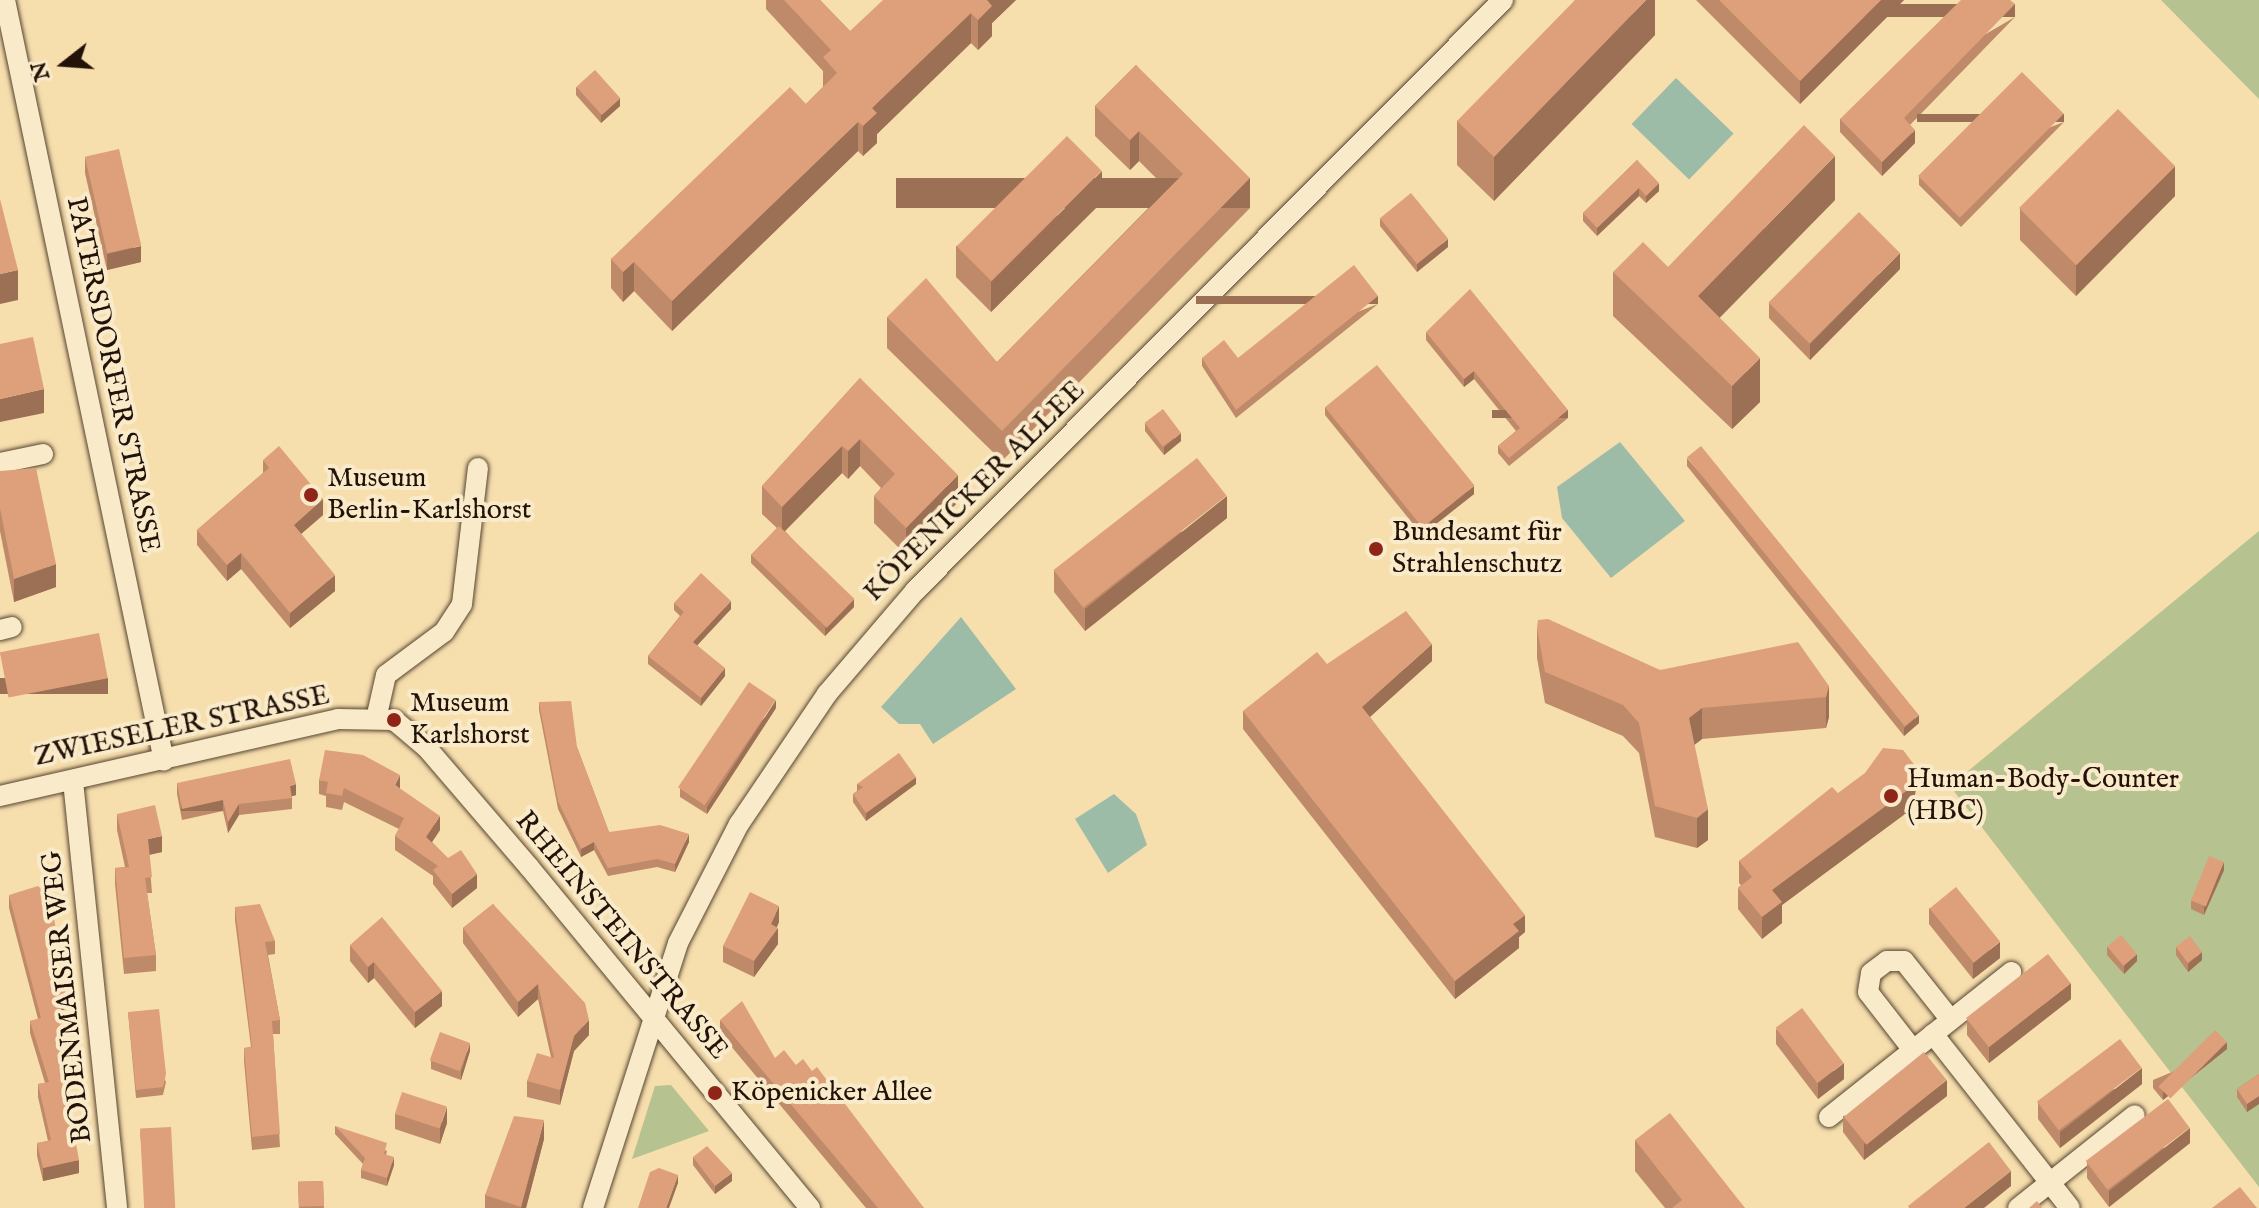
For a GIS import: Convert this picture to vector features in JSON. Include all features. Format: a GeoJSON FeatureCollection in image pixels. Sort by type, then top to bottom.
{"type":"FeatureCollection","features":[{"type":"Feature","properties":{"kind":"street","name":"PATERSDORFER STRASSE"},"geometry":{"type":"LineString","coordinates":[[5,0],[164,761]]}},
{"type":"Feature","properties":{"kind":"street","name":"KÖPENICKER ALLEE"},"geometry":{"type":"LineString","coordinates":[[593,1208],[652,1017],[725,849],[864,646],[1503,0]]}},
{"type":"Feature","properties":{"kind":"street"},"geometry":{"type":"LineString","coordinates":[[0,463],[43,454]]}},
{"type":"Feature","properties":{"kind":"street"},"geometry":{"type":"LineString","coordinates":[[376,719],[386,675],[444,632],[462,604],[478,468]]}},
{"type":"Feature","properties":{"kind":"street","name":"ZWIESELER STRASSE"},"geometry":{"type":"LineString","coordinates":[[0,796],[338,719],[376,719]]}},
{"type":"Feature","properties":{"kind":"street","name":"RHEINSTEINSTRASSE"},"geometry":{"type":"LineString","coordinates":[[376,719],[394,720],[427,748],[810,1208]]}},
{"type":"Feature","properties":{"kind":"street","name":"BODENMAISER WEG"},"geometry":{"type":"LineString","coordinates":[[73,781],[113,1208]]}},
{"type":"Feature","properties":{"kind":"street"},"geometry":{"type":"LineString","coordinates":[[1913,1050],[1868,992],[1871,973],[1887,961],[1904,961],[1951,1020]]}},
{"type":"Feature","properties":{"kind":"street"},"geometry":{"type":"LineString","coordinates":[[1829,1117],[2011,972]]}},
{"type":"Feature","properties":{"kind":"street"},"geometry":{"type":"LineString","coordinates":[[1933,1034],[2070,1208]]}},
{"type":"Feature","properties":{"kind":"street"},"geometry":{"type":"LineString","coordinates":[[2018,1208],[2135,1115]]}},
{"type":"Feature","properties":{"kind":"green space"},"geometry":{"type":"Polygon","coordinates":[[[2161,0],[2259,0],[2259,99],[2161,0]]]}},
{"type":"Feature","properties":{"kind":"green space"},"geometry":{"type":"Polygon","coordinates":[[[2259,531],[2259,1187],[1950,786],[2259,531]]]}},
{"type":"Feature","properties":{"kind":"green space"},"geometry":{"type":"Polygon","coordinates":[[[671,1085],[709,1131],[632,1159],[655,1086],[671,1085]]]}},
{"type":"Feature","properties":{"kind":"shaded area"},"geometry":{"type":"Polygon","coordinates":[[[1676,78],[1734,134],[1689,180],[1632,124],[1676,78]]]}},
{"type":"Feature","properties":{"kind":"shaded area"},"geometry":{"type":"Polygon","coordinates":[[[1620,442],[1685,521],[1611,578],[1562,518],[1557,487],[1620,442]]]}},
{"type":"Feature","properties":{"kind":"shaded area"},"geometry":{"type":"Polygon","coordinates":[[[961,617],[1016,689],[933,744],[920,724],[899,724],[881,707],[961,617]]]}},
{"type":"Feature","properties":{"kind":"shaded area"},"geometry":{"type":"Polygon","coordinates":[[[1114,794],[1136,814],[1147,845],[1108,873],[1075,819],[1114,794]]]}},
{"type":"Feature","properties":{"kind":"building"},"geometry":{"type":"Polygon","coordinates":[[[784,0],[820,0],[850,31],[883,0],[987,0],[992,6],[978,20],[971,13],[872,108],[877,113],[863,126],[858,122],[672,301],[634,262],[623,272],[611,259],[790,87],[806,104],[837,73],[823,57],[831,50],[784,0]]]}},
{"type":"Feature","properties":{"kind":"building"},"geometry":{"type":"Polygon","coordinates":[[[1575,0],[1646,0],[1494,157],[1457,121],[1575,0]]]}},
{"type":"Feature","properties":{"kind":"building"},"geometry":{"type":"Polygon","coordinates":[[[1719,0],[1881,0],[1800,81],[1719,0]]]}},
{"type":"Feature","properties":{"kind":"building"},"geometry":{"type":"Polygon","coordinates":[[[1961,0],[2010,0],[2015,4],[1904,118],[1915,130],[1882,162],[1840,119],[1961,0]]]}},
{"type":"Feature","properties":{"kind":"building"},"geometry":{"type":"Polygon","coordinates":[[[1136,65],[1250,178],[1002,431],[887,317],[926,278],[997,362],[1183,174],[1139,131],[1130,140],[1095,106],[1136,65]]]}},
{"type":"Feature","properties":{"kind":"building"},"geometry":{"type":"Polygon","coordinates":[[[595,70],[620,98],[602,115],[576,87],[595,70]]]}},
{"type":"Feature","properties":{"kind":"building"},"geometry":{"type":"Polygon","coordinates":[[[2022,72],[2064,114],[1960,218],[1918,176],[2022,72]]]}},
{"type":"Feature","properties":{"kind":"building"},"geometry":{"type":"Polygon","coordinates":[[[2118,109],[2175,166],[2076,265],[2019,208],[2118,109]]]}},
{"type":"Feature","properties":{"kind":"building"},"geometry":{"type":"Polygon","coordinates":[[[1804,125],[1835,156],[1698,296],[1760,358],[1732,386],[1613,272],[1643,242],[1668,267],[1804,125]]]}},
{"type":"Feature","properties":{"kind":"building"},"geometry":{"type":"Polygon","coordinates":[[[1067,136],[1102,171],[991,281],[957,246],[1067,136]]]}},
{"type":"Feature","properties":{"kind":"building"},"geometry":{"type":"Polygon","coordinates":[[[119,149],[141,245],[107,253],[85,157],[119,149]]]}},
{"type":"Feature","properties":{"kind":"building"},"geometry":{"type":"Polygon","coordinates":[[[1637,160],[1659,183],[1646,196],[1639,188],[1597,228],[1583,213],[1637,160]]]}},
{"type":"Feature","properties":{"kind":"building"},"geometry":{"type":"Polygon","coordinates":[[[1411,193],[1448,239],[1417,264],[1380,218],[1411,193]]]}},
{"type":"Feature","properties":{"kind":"building"},"geometry":{"type":"Polygon","coordinates":[[[0,199],[18,270],[0,274],[0,199]]]}},
{"type":"Feature","properties":{"kind":"building"},"geometry":{"type":"Polygon","coordinates":[[[1859,212],[1900,253],[1810,344],[1768,303],[1859,212]]]}},
{"type":"Feature","properties":{"kind":"building"},"geometry":{"type":"Polygon","coordinates":[[[1354,265],[1378,296],[1236,410],[1202,358],[1224,340],[1238,358],[1354,265]]]}},
{"type":"Feature","properties":{"kind":"building"},"geometry":{"type":"Polygon","coordinates":[[[1470,289],[1568,410],[1509,458],[1498,446],[1520,428],[1474,371],[1464,379],[1426,332],[1470,289]]]}},
{"type":"Feature","properties":{"kind":"building"},"geometry":{"type":"Polygon","coordinates":[[[33,337],[44,389],[0,399],[0,344],[33,337]]]}},
{"type":"Feature","properties":{"kind":"building"},"geometry":{"type":"Polygon","coordinates":[[[1377,365],[1475,485],[1422,528],[1325,407],[1377,365]]]}},
{"type":"Feature","properties":{"kind":"building"},"geometry":{"type":"Polygon","coordinates":[[[860,378],[958,475],[906,528],[874,496],[895,474],[860,439],[848,451],[842,446],[782,507],[762,486],[860,378]]]}},
{"type":"Feature","properties":{"kind":"building"},"geometry":{"type":"Polygon","coordinates":[[[1163,409],[1181,433],[1163,447],[1145,423],[1163,409]]]}},
{"type":"Feature","properties":{"kind":"building"},"geometry":{"type":"Polygon","coordinates":[[[279,446],[323,499],[294,525],[335,575],[290,613],[241,553],[227,565],[197,530],[269,468],[263,460],[279,446]]]}},
{"type":"Feature","properties":{"kind":"building"},"geometry":{"type":"Polygon","coordinates":[[[1701,446],[1919,715],[1905,726],[1687,457],[1701,446]]]}},
{"type":"Feature","properties":{"kind":"building"},"geometry":{"type":"Polygon","coordinates":[[[1197,458],[1227,496],[1083,608],[1054,570],[1197,458]]]}},
{"type":"Feature","properties":{"kind":"building"},"geometry":{"type":"Polygon","coordinates":[[[36,468],[56,564],[14,579],[0,508],[0,471],[36,468]]]}},
{"type":"Feature","properties":{"kind":"building"},"geometry":{"type":"Polygon","coordinates":[[[779,526],[855,599],[827,628],[751,555],[779,526]]]}},
{"type":"Feature","properties":{"kind":"building"},"geometry":{"type":"Polygon","coordinates":[[[701,573],[731,601],[693,642],[725,668],[701,698],[648,656],[684,612],[674,603],[701,573]]]}},
{"type":"Feature","properties":{"kind":"building"},"geometry":{"type":"Polygon","coordinates":[[[1406,611],[1432,644],[1362,707],[1525,915],[1513,924],[1519,931],[1455,981],[1243,711],[1317,652],[1327,664],[1406,611]]]}},
{"type":"Feature","properties":{"kind":"building"},"geometry":{"type":"Polygon","coordinates":[[[1548,619],[1660,670],[1798,642],[1829,686],[1826,697],[1702,708],[1689,718],[1708,809],[1697,818],[1655,806],[1639,723],[1623,705],[1545,672],[1537,628],[1538,620],[1548,619]]]}},
{"type":"Feature","properties":{"kind":"building"},"geometry":{"type":"Polygon","coordinates":[[[99,633],[108,678],[9,697],[0,652],[99,633]]]}},
{"type":"Feature","properties":{"kind":"building"},"geometry":{"type":"Polygon","coordinates":[[[749,682],[776,700],[705,805],[678,787],[749,682]]]}},
{"type":"Feature","properties":{"kind":"building"},"geometry":{"type":"Polygon","coordinates":[[[571,701],[577,747],[609,832],[660,825],[689,834],[675,864],[657,859],[608,868],[594,842],[581,849],[558,801],[539,702],[571,701]]]}},
{"type":"Feature","properties":{"kind":"building"},"geometry":{"type":"Polygon","coordinates":[[[1883,748],[1903,750],[1916,767],[1913,786],[1772,890],[1782,902],[1762,917],[1738,888],[1752,877],[1739,861],[1832,787],[1838,793],[1865,773],[1883,748]]]}},
{"type":"Feature","properties":{"kind":"building"},"geometry":{"type":"Polygon","coordinates":[[[325,750],[363,755],[400,775],[395,785],[440,816],[426,837],[448,858],[461,850],[477,874],[452,894],[433,870],[438,866],[395,836],[404,818],[344,788],[342,796],[326,793],[328,782],[319,780],[325,750]]]}},
{"type":"Feature","properties":{"kind":"building"},"geometry":{"type":"Polygon","coordinates":[[[899,753],[916,777],[866,813],[853,794],[863,787],[857,784],[899,753]]]}},
{"type":"Feature","properties":{"kind":"building"},"geometry":{"type":"Polygon","coordinates":[[[290,759],[296,784],[290,786],[292,798],[239,804],[228,822],[223,800],[182,809],[177,783],[290,759]]]}},
{"type":"Feature","properties":{"kind":"building"},"geometry":{"type":"Polygon","coordinates":[[[155,805],[162,836],[148,839],[152,877],[145,878],[156,955],[124,958],[115,868],[129,867],[117,814],[155,805]]]}},
{"type":"Feature","properties":{"kind":"building"},"geometry":{"type":"Polygon","coordinates":[[[2209,856],[2224,862],[2206,906],[2191,901],[2209,856]]]}},
{"type":"Feature","properties":{"kind":"building"},"geometry":{"type":"Polygon","coordinates":[[[38,886],[51,898],[66,997],[57,999],[68,1049],[59,1052],[79,1160],[43,1168],[37,1143],[51,1140],[38,1084],[49,1082],[30,1021],[41,1018],[9,895],[38,886]]]}},
{"type":"Feature","properties":{"kind":"building"},"geometry":{"type":"Polygon","coordinates":[[[1956,887],[2000,941],[1974,963],[1930,908],[1956,887]]]}},
{"type":"Feature","properties":{"kind":"building"},"geometry":{"type":"Polygon","coordinates":[[[750,892],[779,906],[771,924],[778,928],[754,961],[723,946],[750,892]]]}},
{"type":"Feature","properties":{"kind":"building"},"geometry":{"type":"Polygon","coordinates":[[[260,904],[275,941],[265,942],[280,1020],[272,1021],[280,1134],[252,1137],[244,1048],[252,1047],[235,907],[260,904]]]}},
{"type":"Feature","properties":{"kind":"building"},"geometry":{"type":"Polygon","coordinates":[[[493,904],[585,1003],[589,1020],[574,1036],[560,1090],[527,1081],[537,1053],[554,1058],[538,984],[518,1002],[463,928],[493,904]]]}},
{"type":"Feature","properties":{"kind":"building"},"geometry":{"type":"Polygon","coordinates":[[[382,917],[442,991],[415,1012],[374,962],[368,967],[350,945],[382,917]]]}},
{"type":"Feature","properties":{"kind":"building"},"geometry":{"type":"Polygon","coordinates":[[[2121,935],[2137,954],[2123,966],[2107,947],[2121,935]]]}},
{"type":"Feature","properties":{"kind":"building"},"geometry":{"type":"Polygon","coordinates":[[[2190,936],[2202,952],[2188,963],[2176,947],[2190,936]]]}},
{"type":"Feature","properties":{"kind":"building"},"geometry":{"type":"Polygon","coordinates":[[[2048,954],[2071,983],[1989,1047],[1966,1018],[2048,954]]]}},
{"type":"Feature","properties":{"kind":"building"},"geometry":{"type":"Polygon","coordinates":[[[742,1001],[775,1058],[784,1050],[796,1065],[803,1059],[812,1071],[817,1067],[924,1208],[878,1208],[720,1020],[742,1001]]]}},
{"type":"Feature","properties":{"kind":"building"},"geometry":{"type":"Polygon","coordinates":[[[1802,1008],[1844,1063],[1817,1083],[1776,1028],[1802,1008]]]}},
{"type":"Feature","properties":{"kind":"building"},"geometry":{"type":"Polygon","coordinates":[[[159,1009],[166,1074],[163,1087],[136,1090],[128,1012],[159,1009]]]}},
{"type":"Feature","properties":{"kind":"building"},"geometry":{"type":"Polygon","coordinates":[[[2215,1030],[2227,1042],[2170,1099],[2158,1087],[2215,1030]]]}},
{"type":"Feature","properties":{"kind":"building"},"geometry":{"type":"Polygon","coordinates":[[[440,1032],[470,1043],[460,1071],[430,1060],[440,1032]]]}},
{"type":"Feature","properties":{"kind":"building"},"geometry":{"type":"Polygon","coordinates":[[[2120,1039],[2142,1068],[2059,1130],[2037,1102],[2120,1039]]]}},
{"type":"Feature","properties":{"kind":"building"},"geometry":{"type":"Polygon","coordinates":[[[1924,1052],[1947,1080],[1867,1145],[1844,1117],[1924,1052]]]}},
{"type":"Feature","properties":{"kind":"building"},"geometry":{"type":"Polygon","coordinates":[[[2259,1074],[2259,1096],[2247,1104],[2237,1089],[2259,1074]]]}},
{"type":"Feature","properties":{"kind":"building"},"geometry":{"type":"Polygon","coordinates":[[[402,1092],[447,1107],[440,1128],[395,1114],[402,1092]]]}},
{"type":"Feature","properties":{"kind":"building"},"geometry":{"type":"Polygon","coordinates":[[[2168,1099],[2190,1128],[2107,1190],[2086,1161],[2168,1099]]]}},
{"type":"Feature","properties":{"kind":"building"},"geometry":{"type":"Polygon","coordinates":[[[1670,1113],[1745,1208],[1672,1208],[1682,1200],[1635,1140],[1670,1113]]]}},
{"type":"Feature","properties":{"kind":"building"},"geometry":{"type":"Polygon","coordinates":[[[514,1116],[544,1120],[521,1207],[485,1195],[514,1116]]]}},
{"type":"Feature","properties":{"kind":"building"},"geometry":{"type":"Polygon","coordinates":[[[335,1126],[387,1143],[384,1154],[394,1157],[387,1178],[361,1170],[365,1158],[335,1126]]]}},
{"type":"Feature","properties":{"kind":"building"},"geometry":{"type":"Polygon","coordinates":[[[171,1127],[175,1208],[144,1208],[140,1129],[171,1127]]]}},
{"type":"Feature","properties":{"kind":"building"},"geometry":{"type":"Polygon","coordinates":[[[1989,1142],[2011,1171],[1964,1208],[1909,1208],[1908,1206],[1989,1142]]]}},
{"type":"Feature","properties":{"kind":"building"},"geometry":{"type":"Polygon","coordinates":[[[707,1146],[732,1173],[715,1186],[693,1157],[707,1146]]]}},
{"type":"Feature","properties":{"kind":"building"},"geometry":{"type":"Polygon","coordinates":[[[659,1168],[678,1175],[666,1208],[638,1208],[650,1172],[659,1168]]]}},
{"type":"Feature","properties":{"kind":"building"},"geometry":{"type":"Polygon","coordinates":[[[323,1181],[324,1206],[299,1207],[298,1182],[323,1181]]]}},
{"type":"Feature","properties":{"kind":"building"},"geometry":{"type":"Polygon","coordinates":[[[2240,1187],[2257,1208],[2212,1208],[2240,1187]]]}},
{"type":"Feature","properties":{"kind":"building"},"geometry":{"type":"Polygon","coordinates":[[[2037,1201],[2042,1208],[2029,1208],[2037,1201]]]}},
{"type":"Feature","properties":{"kind":"place","name":"Museum Berlin-Karlshorst"},"geometry":{"type":"Point","coordinates":[311,495]}},
{"type":"Feature","properties":{"kind":"place","name":"Bundesamt für Strahlenschutz"},"geometry":{"type":"Point","coordinates":[1376,549]}},
{"type":"Feature","properties":{"kind":"place","name":"Museum Karlshorst"},"geometry":{"type":"Point","coordinates":[394,720]}},
{"type":"Feature","properties":{"kind":"place","name":"Human-Body-Counter (HBC)"},"geometry":{"type":"Point","coordinates":[1891,796]}},
{"type":"Feature","properties":{"kind":"place","name":"Köpenicker Allee"},"geometry":{"type":"Point","coordinates":[715,1093]}}]}
